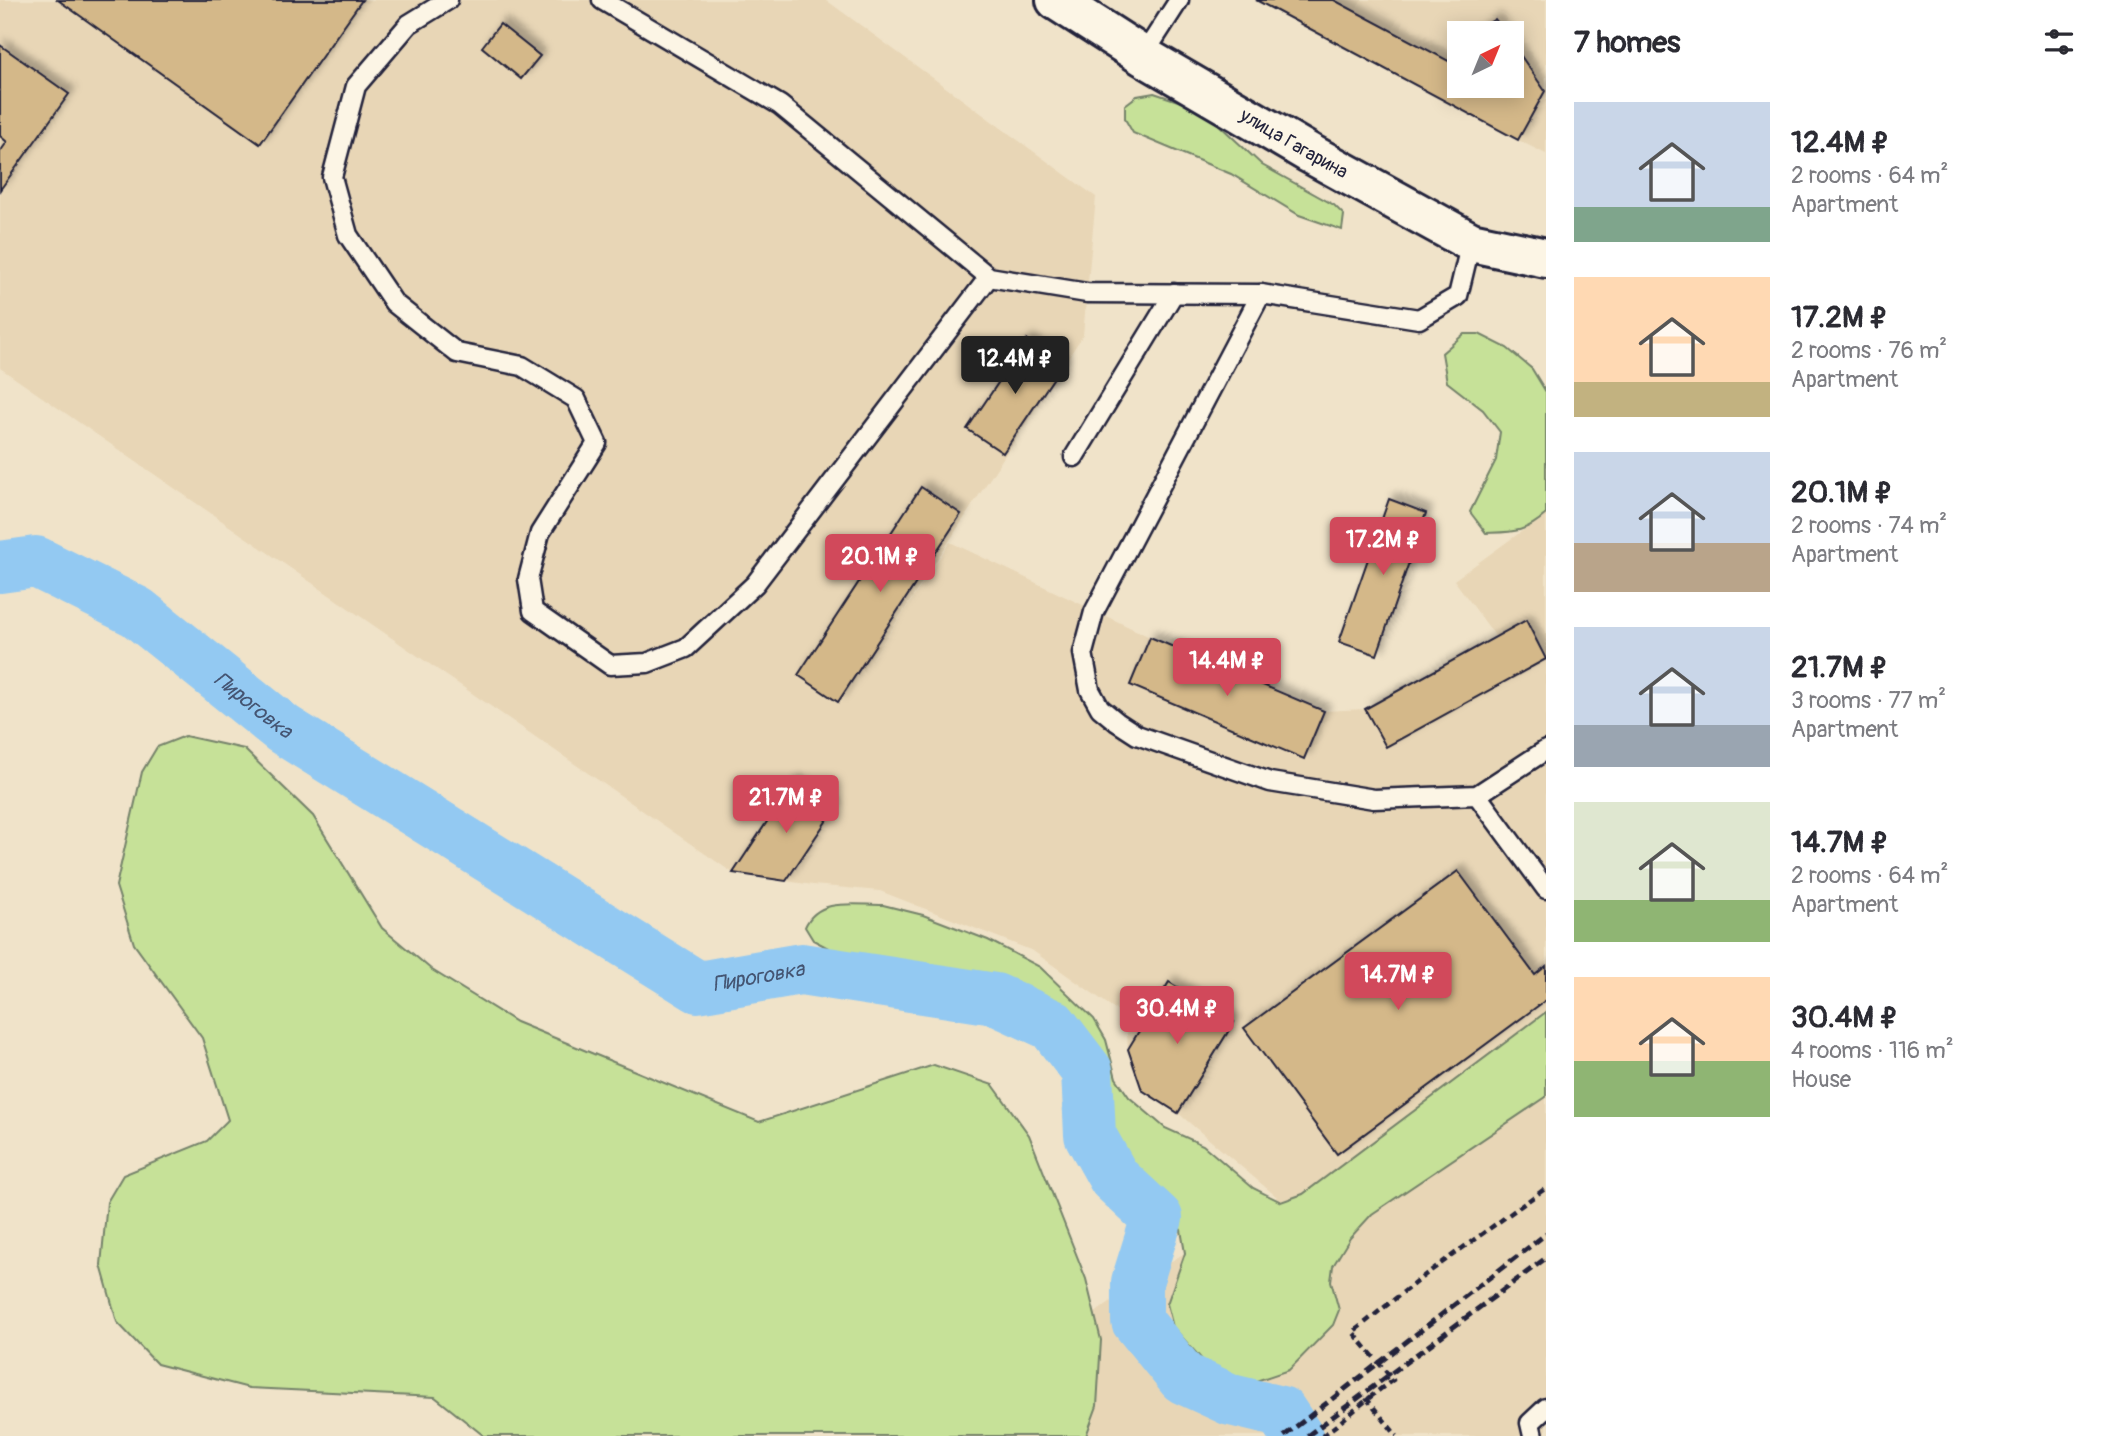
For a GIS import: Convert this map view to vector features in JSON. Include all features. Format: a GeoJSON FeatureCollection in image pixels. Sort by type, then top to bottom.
{"type":"FeatureCollection","features":[{"type":"Feature","properties":{"kind":"main road","name":"улица Гагарина"},"geometry":{"type":"LineString","coordinates":[[1056,0],[1143,56],[1309,153],[1472,242],[1546,258]]}},
{"type":"Feature","properties":{"kind":"lane"},"geometry":{"type":"LineString","coordinates":[[448,0],[409,24],[356,86],[331,177],[348,235],[394,303],[457,353],[522,366],[576,399],[597,443],[540,534],[528,579],[533,611],[610,665],[647,663],[686,648],[755,584],[989,277]]}},
{"type":"Feature","properties":{"kind":"lane"},"geometry":{"type":"LineString","coordinates":[[602,0],[780,105],[989,277],[1087,293],[1261,294],[1419,319],[1458,296],[1472,242]]}},
{"type":"Feature","properties":{"kind":"lane"},"geometry":{"type":"LineString","coordinates":[[1143,56],[1179,0]]}},
{"type":"Feature","properties":{"kind":"lane"},"geometry":{"type":"LineString","coordinates":[[1074,457],[1174,293]]}},
{"type":"Feature","properties":{"kind":"lane"},"geometry":{"type":"LineString","coordinates":[[1261,294],[1094,612],[1083,653],[1090,690],[1100,708],[1137,735],[1270,782],[1374,799],[1477,795],[1546,750]]}},
{"type":"Feature","properties":{"kind":"lane"},"geometry":{"type":"LineString","coordinates":[[1477,795],[1546,890]]}},
{"type":"Feature","properties":{"kind":"lane"},"geometry":{"type":"LineString","coordinates":[[1533,1436],[1531,1423],[1546,1408]]}},
{"type":"Feature","properties":{"kind":"path"},"geometry":{"type":"LineString","coordinates":[[1322,1436],[1342,1422],[1366,1398],[1393,1380],[1353,1332],[1425,1275],[1546,1188]]}},
{"type":"Feature","properties":{"kind":"path"},"geometry":{"type":"LineString","coordinates":[[1366,1398],[1396,1436]]}},
{"type":"Feature","properties":{"kind":"shaded area"},"geometry":{"type":"Polygon","coordinates":[[[0,0],[826,0],[1096,197],[1083,335],[859,680],[950,542],[1150,637],[1324,711],[1365,709],[1496,637],[1454,580],[1546,514],[1546,1436],[929,1436],[1137,1282],[1277,1197],[1178,1113],[1142,1090],[1128,1049],[1126,1017],[1033,951],[880,891],[813,885],[733,873],[0,368],[0,0]]]}},
{"type":"Feature","properties":{"kind":"shaded area"},"geometry":{"type":"Polygon","coordinates":[[[1256,0],[1546,0],[1546,154],[1518,140],[1256,0]]]}},
{"type":"Feature","properties":{"kind":"green space"},"geometry":{"type":"Polygon","coordinates":[[[1154,93],[1202,109],[1262,165],[1334,205],[1344,215],[1342,230],[1299,215],[1231,174],[1133,133],[1125,119],[1125,105],[1137,96],[1154,93]]]}},
{"type":"Feature","properties":{"kind":"green space"},"geometry":{"type":"Polygon","coordinates":[[[1464,334],[1479,334],[1507,348],[1532,369],[1546,392],[1546,514],[1532,525],[1518,530],[1486,533],[1470,512],[1496,460],[1500,432],[1483,410],[1447,382],[1442,353],[1464,334]]]}},
{"type":"Feature","properties":{"kind":"green space"},"geometry":{"type":"Polygon","coordinates":[[[185,736],[244,749],[313,816],[382,928],[432,970],[516,1022],[759,1122],[934,1065],[993,1085],[1029,1135],[1086,1279],[1101,1340],[1097,1406],[1086,1436],[484,1436],[435,1397],[249,1388],[157,1364],[117,1322],[101,1265],[107,1202],[123,1175],[207,1141],[228,1120],[202,1038],[134,944],[116,886],[142,772],[157,747],[185,736]]]}},
{"type":"Feature","properties":{"kind":"green space"},"geometry":{"type":"Polygon","coordinates":[[[849,904],[883,905],[923,915],[988,940],[1040,967],[1094,1019],[1106,1040],[1116,1078],[1129,1097],[1165,1128],[1203,1145],[1253,1188],[1281,1202],[1303,1194],[1546,1012],[1546,1097],[1372,1214],[1350,1238],[1333,1266],[1331,1281],[1339,1310],[1333,1325],[1289,1370],[1256,1381],[1230,1375],[1205,1363],[1173,1327],[1167,1304],[1185,1253],[1181,1230],[1146,1189],[1109,1134],[1097,1103],[1094,1065],[1064,1022],[1028,993],[996,979],[834,951],[813,940],[805,927],[811,917],[828,907],[849,904]]]}},
{"type":"Feature","properties":{"kind":"building"},"geometry":{"type":"Polygon","coordinates":[[[58,0],[362,0],[260,144],[58,0]]]}},
{"type":"Feature","properties":{"kind":"building"},"geometry":{"type":"Polygon","coordinates":[[[1256,0],[1334,0],[1447,60],[1447,98],[1524,98],[1524,60],[1545,91],[1518,140],[1256,0]]]}},
{"type":"Feature","properties":{"kind":"building"},"geometry":{"type":"Polygon","coordinates":[[[500,24],[540,56],[521,79],[482,47],[500,24]]]}},
{"type":"Feature","properties":{"kind":"building"},"geometry":{"type":"Polygon","coordinates":[[[0,45],[69,94],[0,190],[0,152],[7,142],[0,136],[0,45]]]}},
{"type":"Feature","properties":{"kind":"building"},"geometry":{"type":"Polygon","coordinates":[[[1027,340],[1063,364],[1003,453],[967,429],[1027,340]]]}},
{"type":"Feature","properties":{"kind":"building"},"geometry":{"type":"Polygon","coordinates":[[[921,487],[961,514],[838,702],[798,675],[921,487]]]}},
{"type":"Feature","properties":{"kind":"building"},"geometry":{"type":"Polygon","coordinates":[[[1389,499],[1426,513],[1377,655],[1339,642],[1389,499]]]}},
{"type":"Feature","properties":{"kind":"building"},"geometry":{"type":"Polygon","coordinates":[[[1526,620],[1546,659],[1386,747],[1365,709],[1526,620]]]}},
{"type":"Feature","properties":{"kind":"building"},"geometry":{"type":"Polygon","coordinates":[[[1150,637],[1324,711],[1304,759],[1130,685],[1150,637]]]}},
{"type":"Feature","properties":{"kind":"building"},"geometry":{"type":"Polygon","coordinates":[[[794,781],[835,808],[786,881],[733,873],[794,781]]]}},
{"type":"Feature","properties":{"kind":"building"},"geometry":{"type":"Polygon","coordinates":[[[1458,871],[1535,975],[1546,966],[1546,1000],[1337,1154],[1244,1028],[1458,871]]]}},
{"type":"Feature","properties":{"kind":"building"},"geometry":{"type":"Polygon","coordinates":[[[1169,982],[1234,1022],[1178,1113],[1142,1090],[1128,1049],[1169,982]]]}},
{"type":"Feature","properties":{"kind":"waterway","name":"Пироговка"},"geometry":{"type":"LineString","coordinates":[[0,567],[36,562],[137,612],[283,729],[698,987],[801,969],[995,999],[1052,1025],[1087,1071],[1090,1135],[1114,1178],[1157,1218],[1137,1282],[1137,1321],[1183,1378],[1231,1400],[1281,1412],[1297,1436]]}},
{"type":"Feature","properties":{"kind":"railway"},"geometry":{"type":"LineString","coordinates":[[1284,1436],[1546,1234]]}},
{"type":"Feature","properties":{"kind":"railway"},"geometry":{"type":"LineString","coordinates":[[1307,1436],[1546,1258]]}}]}
